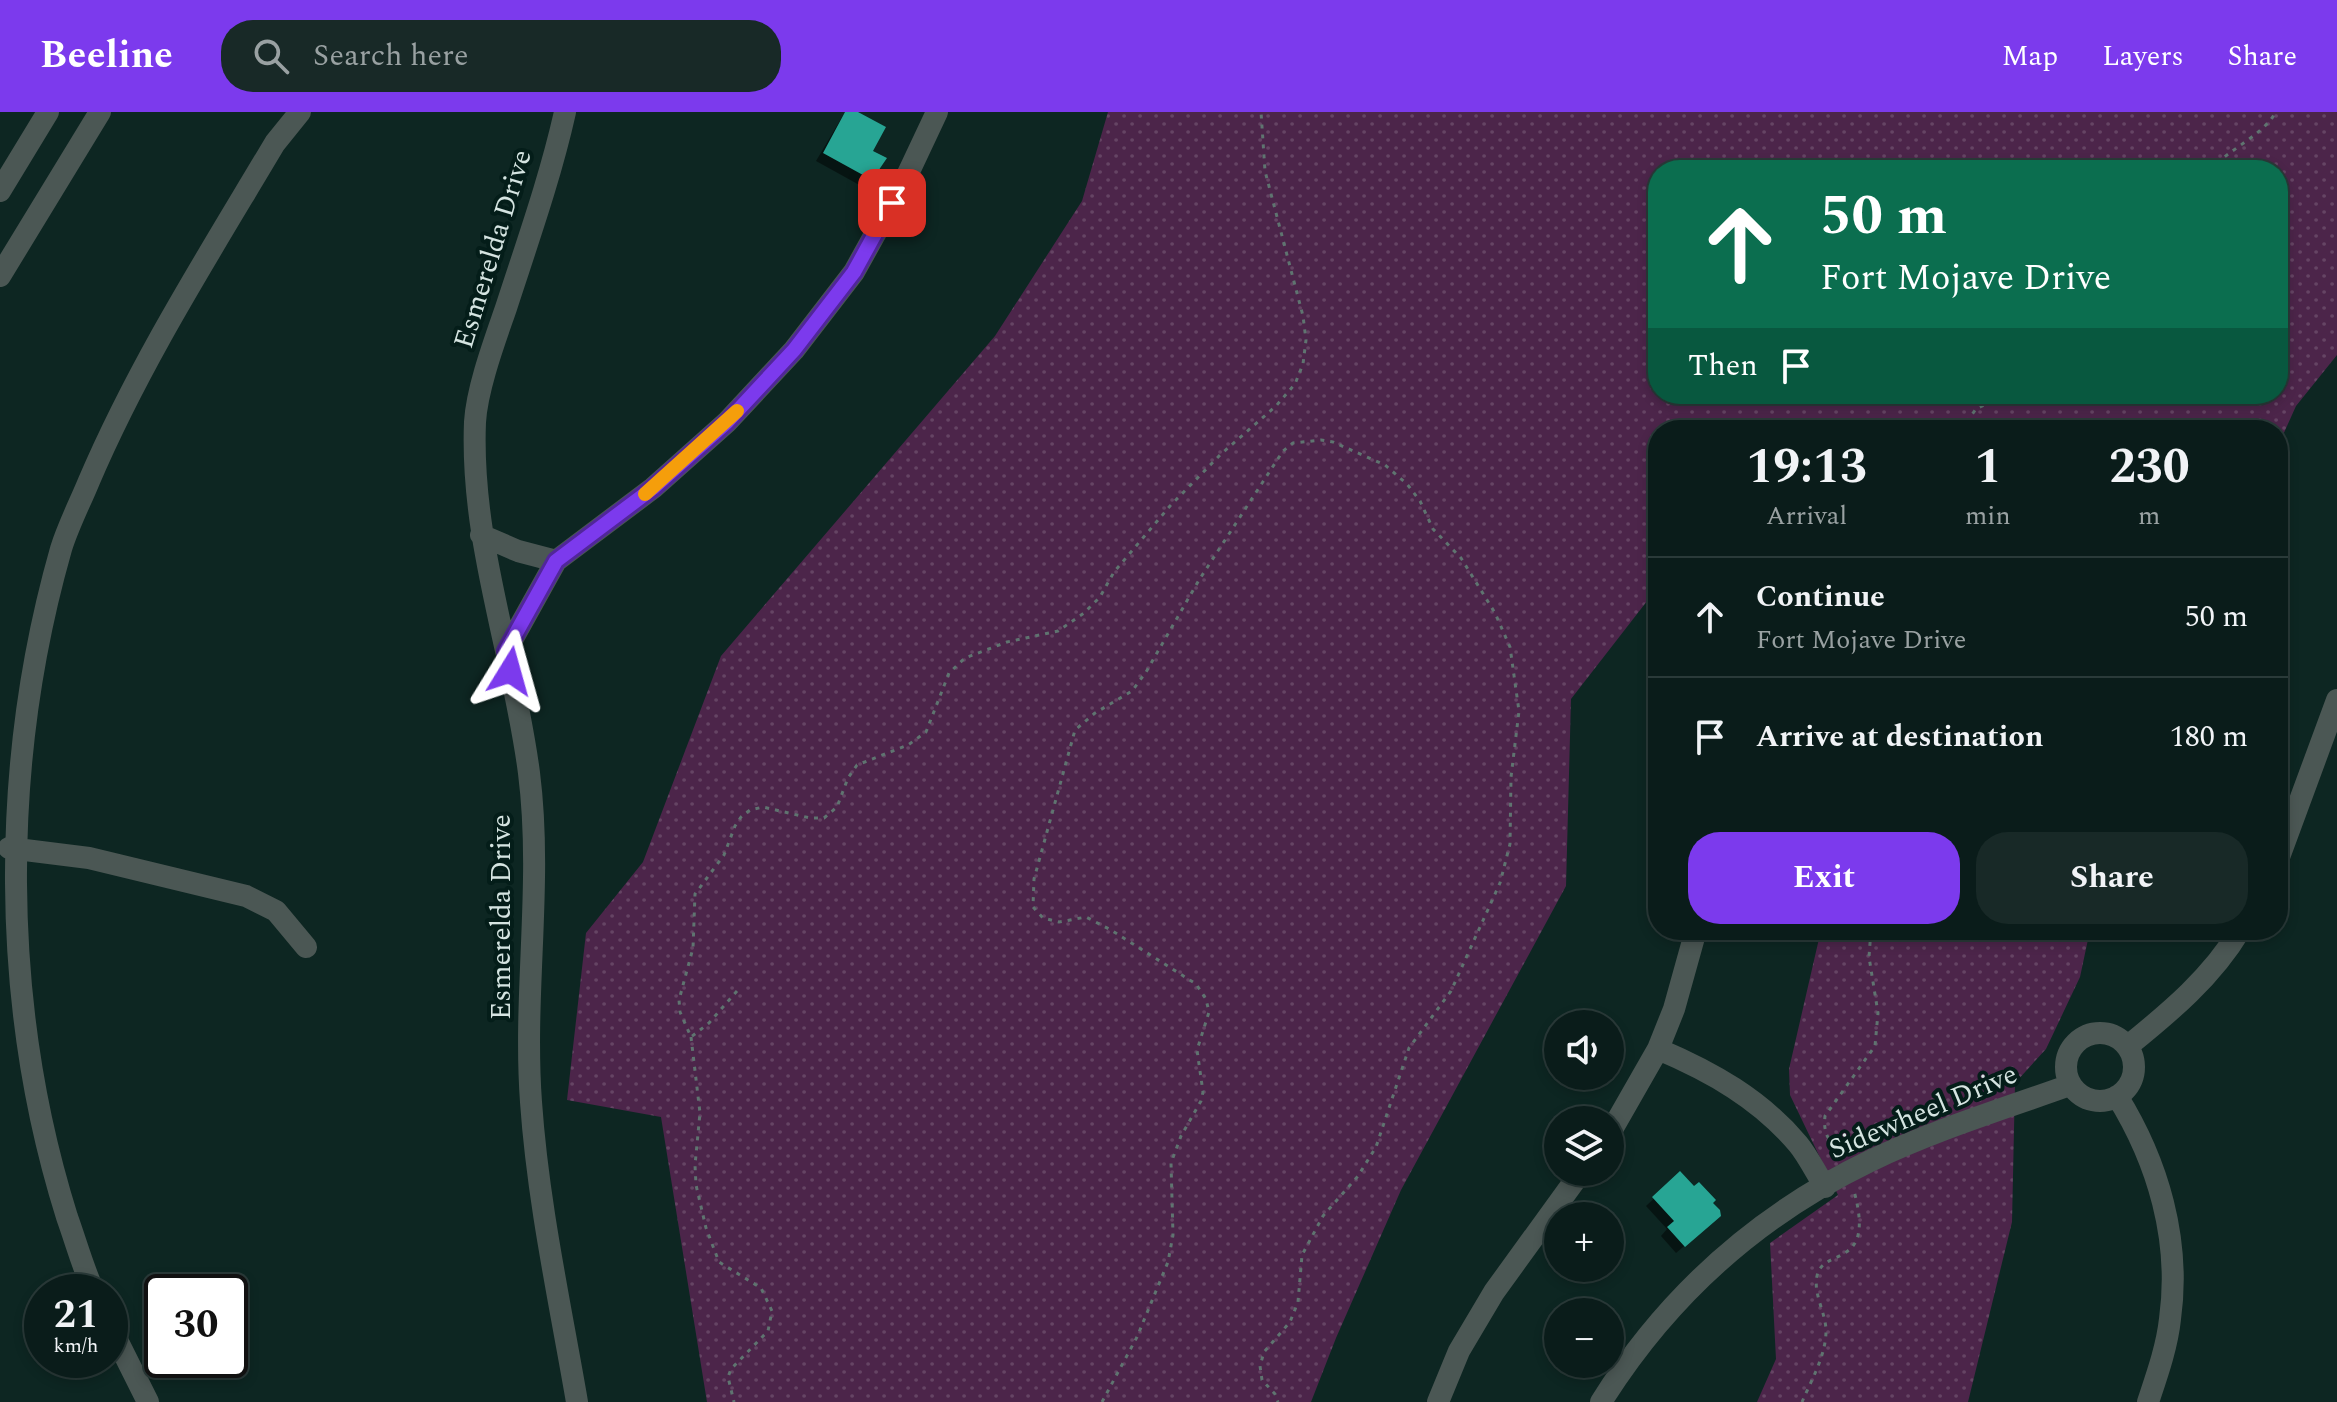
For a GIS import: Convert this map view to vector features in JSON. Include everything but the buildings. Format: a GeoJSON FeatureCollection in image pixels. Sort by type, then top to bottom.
{"type":"FeatureCollection","features":[{"type":"Feature","properties":{"kind":"street"},"geometry":{"type":"LineString","coordinates":[[0,191],[48,112]]}},
{"type":"Feature","properties":{"kind":"street"},"geometry":{"type":"LineString","coordinates":[[0,276],[100,112]]}},
{"type":"Feature","properties":{"kind":"street"},"geometry":{"type":"LineString","coordinates":[[88,1274],[55,1182],[27,1076],[13,976],[9,848],[18,737],[34,643],[61,547],[108,437],[151,351],[275,143],[300,112]]}},
{"type":"Feature","properties":{"kind":"street","name":"Esmerelda Drive"},"geometry":{"type":"LineString","coordinates":[[565,112],[553,162],[491,350],[475,418],[475,484],[481,535],[529,773],[536,864],[530,1009],[531,1100],[539,1184],[577,1402]]}},
{"type":"Feature","properties":{"kind":"street"},"geometry":{"type":"LineString","coordinates":[[506,651],[556,561],[653,488],[727,422],[794,350],[854,272],[905,180],[937,112]]}},
{"type":"Feature","properties":{"kind":"street"},"geometry":{"type":"LineString","coordinates":[[481,535],[518,551],[556,561]]}},
{"type":"Feature","properties":{"kind":"street"},"geometry":{"type":"LineString","coordinates":[[2288,833],[2337,700]]}},
{"type":"Feature","properties":{"kind":"street"},"geometry":{"type":"LineString","coordinates":[[9,848],[89,858],[246,896],[276,911],[306,947]]}},
{"type":"Feature","properties":{"kind":"street"},"geometry":{"type":"LineString","coordinates":[[1624,1108],[1658,1049],[1674,1009],[1693,940]]}},
{"type":"Feature","properties":{"kind":"street"},"geometry":{"type":"LineString","coordinates":[[2128,1046],[2184,1000],[2234,940]]}},
{"type":"Feature","properties":{"kind":"street"},"geometry":{"type":"LineString","coordinates":[[2103,1032],[2117,1037],[2128,1046],[2133,1057],[2134,1074],[2125,1091],[2098,1101],[2081,1096],[2070,1085],[2066,1059],[2073,1044],[2087,1034],[2103,1032]]}},
{"type":"Feature","properties":{"kind":"street"},"geometry":{"type":"LineString","coordinates":[[1658,1049],[1704,1069],[1746,1095],[1800,1146],[1825,1187]]}},
{"type":"Feature","properties":{"kind":"street","name":"Sidewheel Drive"},"geometry":{"type":"LineString","coordinates":[[1601,1402],[1658,1320],[1702,1273],[1760,1225],[1869,1161],[2070,1085]]}},
{"type":"Feature","properties":{"kind":"street"},"geometry":{"type":"LineString","coordinates":[[2117,1096],[2137,1129],[2169,1222],[2172,1272],[2170,1319],[2148,1402]]}},
{"type":"Feature","properties":{"kind":"street"},"geometry":{"type":"LineString","coordinates":[[1438,1402],[1459,1351],[1494,1292],[1571,1186]]}},
{"type":"Feature","properties":{"kind":"street"},"geometry":{"type":"LineString","coordinates":[[128,1362],[148,1402]]}},
{"type":"Feature","properties":{"kind":"path"},"geometry":{"type":"LineString","coordinates":[[734,1402],[728,1377],[731,1369],[768,1331],[772,1311],[761,1288],[719,1262],[706,1228],[696,1185],[700,1113],[691,1037],[680,1012],[679,1000],[693,948],[695,894],[724,855],[741,817],[750,810],[763,807],[810,818],[824,818],[837,807],[857,765],[908,745],[926,732],[949,673],[965,658],[1007,642],[1058,631],[1084,613],[1100,597],[1114,572],[1170,506],[1295,384],[1303,364],[1304,328],[1298,292],[1265,171],[1261,112]]}},
{"type":"Feature","properties":{"kind":"path"},"geometry":{"type":"LineString","coordinates":[[2219,160],[2271,121],[2276,112]]}},
{"type":"Feature","properties":{"kind":"path"},"geometry":{"type":"LineString","coordinates":[[1968,420],[1976,409],[1986,404]]}},
{"type":"Feature","properties":{"kind":"path"},"geometry":{"type":"LineString","coordinates":[[1102,1402],[1137,1337],[1168,1262],[1173,1235],[1171,1163],[1181,1136],[1201,1101],[1203,1092],[1197,1050],[1209,1012],[1206,999],[1196,984],[1111,930],[1086,917],[1059,922],[1043,918],[1033,907],[1034,879],[1075,730],[1095,713],[1132,691],[1199,580],[1283,451],[1293,443],[1321,440],[1385,465],[1407,484],[1420,501],[1433,529],[1461,558],[1504,630],[1515,670],[1519,711],[1510,787],[1510,844],[1500,883],[1451,991],[1409,1048],[1376,1147],[1358,1176],[1323,1216],[1302,1255],[1298,1302],[1290,1322],[1264,1352],[1260,1366],[1262,1380],[1278,1402]]}},
{"type":"Feature","properties":{"kind":"path"},"geometry":{"type":"LineString","coordinates":[[1802,1402],[1825,1344],[1826,1330],[1817,1290],[1817,1274],[1823,1265],[1845,1255],[1855,1245],[1860,1231],[1860,1213],[1851,1172],[1841,1153],[1827,1140],[1823,1129],[1825,1116],[1875,1046],[1878,1013],[1869,957],[1870,940]]}},
{"type":"Feature","properties":{"kind":"path"},"geometry":{"type":"LineString","coordinates":[[691,1037],[709,1023],[737,991]]}},
{"type":"Feature","properties":{"kind":"shaded area"},"geometry":{"type":"Polygon","coordinates":[[[1108,112],[2337,112],[2337,355],[2296,406],[2288,424],[2288,420],[1648,420],[1648,600],[1571,699],[1566,886],[1401,1190],[1311,1402],[707,1402],[661,1117],[567,1100],[586,933],[643,862],[721,656],[995,336],[1082,201],[1108,112]]]}},
{"type":"Feature","properties":{"kind":"shaded area"},"geometry":{"type":"Polygon","coordinates":[[[1819,940],[2088,940],[2080,977],[2046,1049],[2015,1083],[2012,1222],[1968,1402],[1757,1402],[1776,1359],[1770,1243],[1838,1195],[1790,1095],[1789,1069],[1819,940]]]}},
{"type":"Feature","properties":{"kind":"slow traffic"},"geometry":{"type":"LineString","coordinates":[[645,494],[737,411]]}},
{"type":"Feature","properties":{"kind":"route"},"geometry":{"type":"LineString","coordinates":[[510,671],[506,651],[556,561],[653,488],[744,404],[794,350],[854,272],[892,203]]}}]}
